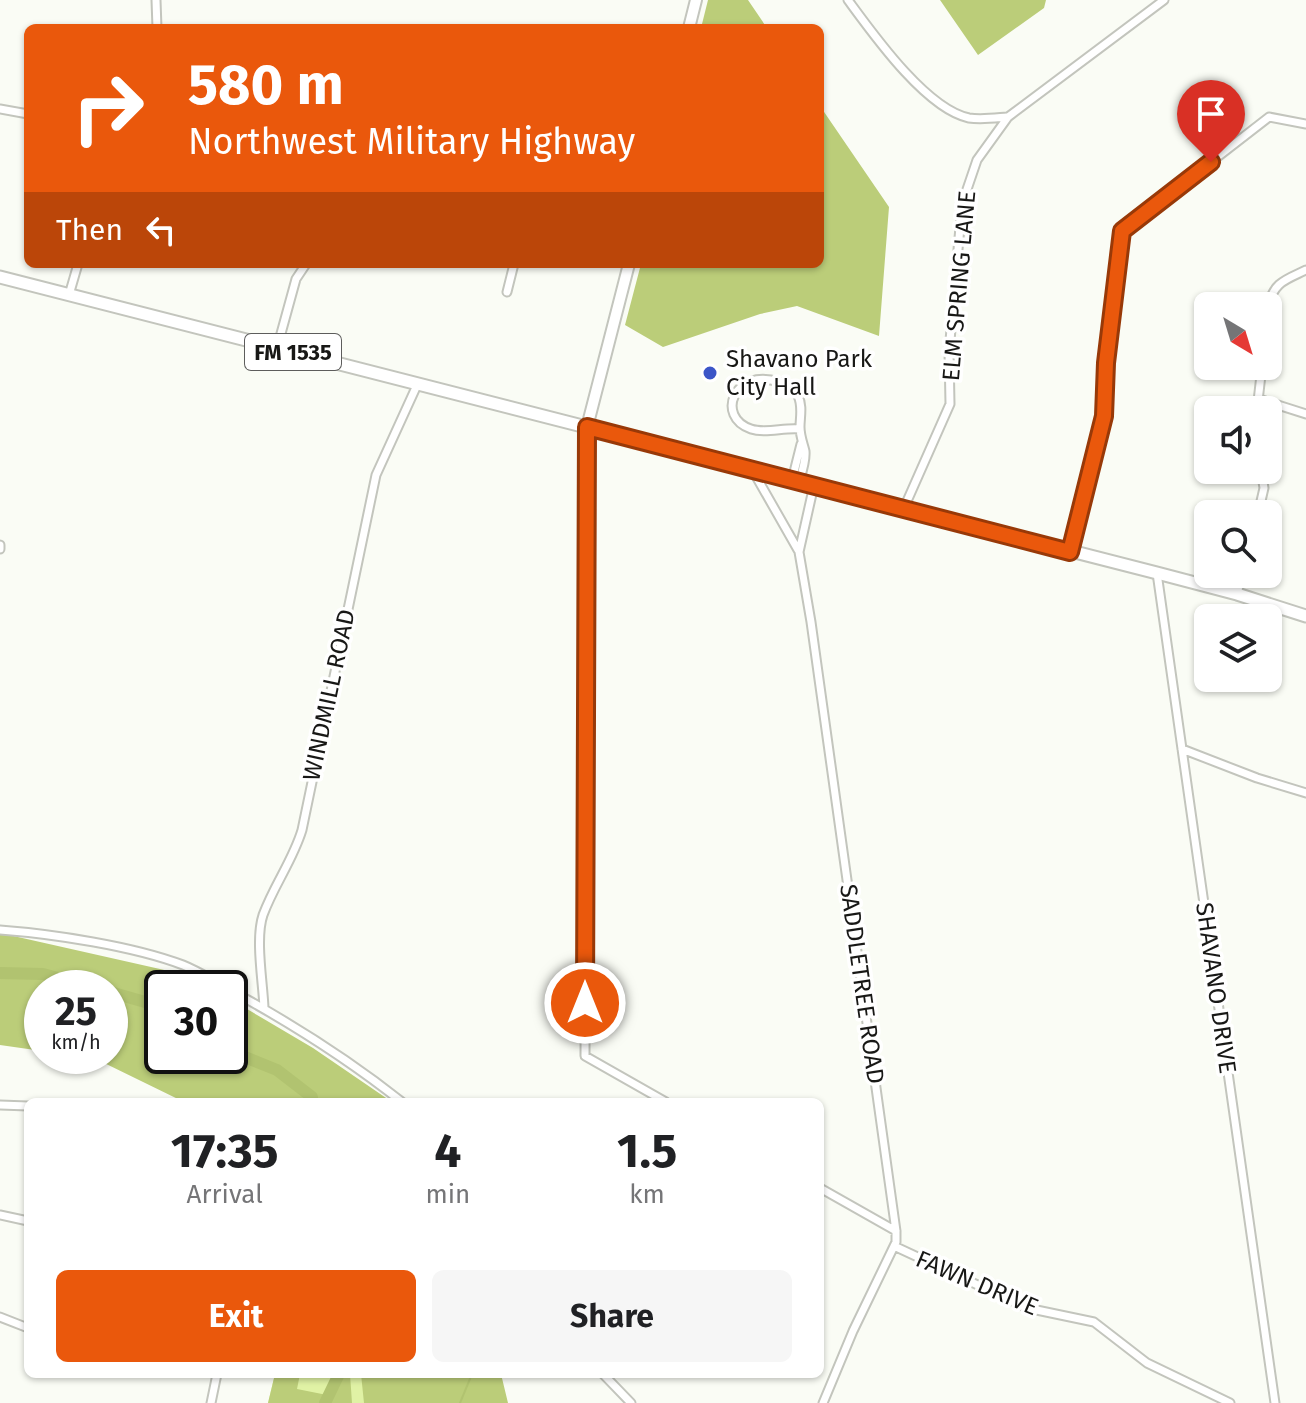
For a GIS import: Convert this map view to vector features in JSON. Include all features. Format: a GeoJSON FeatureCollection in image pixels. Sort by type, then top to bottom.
{"type":"FeatureCollection","features":[{"type":"Feature","properties":{"kind":"main road"},"geometry":{"type":"LineString","coordinates":[[690,24],[696,0]]}},
{"type":"Feature","properties":{"kind":"main road"},"geometry":{"type":"LineString","coordinates":[[587,427],[628,268]]}},
{"type":"Feature","properties":{"kind":"main road","name":"FM 1535"},"geometry":{"type":"LineString","coordinates":[[0,277],[1157,573],[1306,616]]}},
{"type":"Feature","properties":{"kind":"street"},"geometry":{"type":"LineString","coordinates":[[156,0],[157,24]]}},
{"type":"Feature","properties":{"kind":"street"},"geometry":{"type":"LineString","coordinates":[[848,0],[901,68],[944,105],[970,118],[1008,117]]}},
{"type":"Feature","properties":{"kind":"street","name":"ELM SPRING LANE"},"geometry":{"type":"LineString","coordinates":[[904,508],[950,404],[949,352],[965,189],[977,160],[1008,117],[1164,0]]}},
{"type":"Feature","properties":{"kind":"street"},"geometry":{"type":"LineString","coordinates":[[0,109],[24,113]]}},
{"type":"Feature","properties":{"kind":"street"},"geometry":{"type":"LineString","coordinates":[[1070,552],[1104,416],[1106,363],[1122,231],[1269,117],[1306,124]]}},
{"type":"Feature","properties":{"kind":"street"},"geometry":{"type":"LineString","coordinates":[[69,295],[77,268]]}},
{"type":"Feature","properties":{"kind":"street"},"geometry":{"type":"LineString","coordinates":[[277,348],[296,279],[303,268]]}},
{"type":"Feature","properties":{"kind":"street"},"geometry":{"type":"LineString","coordinates":[[507,292],[513,268]]}},
{"type":"Feature","properties":{"kind":"street"},"geometry":{"type":"LineString","coordinates":[[1272,292],[1282,281],[1306,270]]}},
{"type":"Feature","properties":{"kind":"street"},"geometry":{"type":"LineString","coordinates":[[796,481],[806,455],[800,429],[800,400],[789,387],[773,380],[754,379],[736,391],[734,413],[747,428],[800,429]]}},
{"type":"Feature","properties":{"kind":"street","name":"WINDMILL ROAD"},"geometry":{"type":"LineString","coordinates":[[264,1008],[262,918],[302,830],[376,475],[418,383]]}},
{"type":"Feature","properties":{"kind":"street"},"geometry":{"type":"LineString","coordinates":[[1282,406],[1306,414]]}},
{"type":"Feature","properties":{"kind":"street"},"geometry":{"type":"LineString","coordinates":[[587,427],[585,1056],[659,1098]]}},
{"type":"Feature","properties":{"kind":"street","name":"SADDLETREE ROAD"},"geometry":{"type":"LineString","coordinates":[[752,470],[799,552],[896,1231],[894,1246],[823,1403]]}},
{"type":"Feature","properties":{"kind":"street","name":"SADDLETREE ROAD"},"geometry":{"type":"LineString","coordinates":[[799,552],[814,485]]}},
{"type":"Feature","properties":{"kind":"street","name":"SHAVANO DRIVE"},"geometry":{"type":"LineString","coordinates":[[1157,573],[1275,1403]]}},
{"type":"Feature","properties":{"kind":"street"},"geometry":{"type":"LineString","coordinates":[[1237,594],[1238,588]]}},
{"type":"Feature","properties":{"kind":"street"},"geometry":{"type":"LineString","coordinates":[[1182,749],[1306,793]]}},
{"type":"Feature","properties":{"kind":"street"},"geometry":{"type":"LineString","coordinates":[[0,930],[149,955],[192,970]]}},
{"type":"Feature","properties":{"kind":"street"},"geometry":{"type":"LineString","coordinates":[[248,1000],[362,1070],[397,1098]]}},
{"type":"Feature","properties":{"kind":"street"},"geometry":{"type":"LineString","coordinates":[[0,1105],[24,1106]]}},
{"type":"Feature","properties":{"kind":"street","name":"FAWN DRIVE"},"geometry":{"type":"LineString","coordinates":[[824,1190],[896,1231]]}},
{"type":"Feature","properties":{"kind":"street"},"geometry":{"type":"LineString","coordinates":[[0,1215],[24,1220]]}},
{"type":"Feature","properties":{"kind":"street","name":"FAWN DRIVE"},"geometry":{"type":"LineString","coordinates":[[894,1246],[1027,1308],[1094,1322],[1147,1363],[1230,1403]]}},
{"type":"Feature","properties":{"kind":"street"},"geometry":{"type":"LineString","coordinates":[[0,1317],[24,1326]]}},
{"type":"Feature","properties":{"kind":"street"},"geometry":{"type":"LineString","coordinates":[[211,1403],[216,1378]]}},
{"type":"Feature","properties":{"kind":"street"},"geometry":{"type":"LineString","coordinates":[[607,1378],[631,1403]]}},
{"type":"Feature","properties":{"kind":"green space"},"geometry":{"type":"Polygon","coordinates":[[[708,0],[748,0],[764,24],[702,24],[708,0]]]}},
{"type":"Feature","properties":{"kind":"green space"},"geometry":{"type":"Polygon","coordinates":[[[940,0],[1046,0],[1044,8],[978,55],[940,0]]]}},
{"type":"Feature","properties":{"kind":"green space"},"geometry":{"type":"Polygon","coordinates":[[[824,112],[889,207],[879,336],[797,306],[760,314],[663,347],[625,325],[640,268],[824,268],[824,112]]]}},
{"type":"Feature","properties":{"kind":"green space"},"geometry":{"type":"Polygon","coordinates":[[[0,935],[164,970],[144,970],[144,1074],[248,1074],[248,1010],[313,1048],[386,1098],[176,1098],[127,1074],[128,970],[24,970],[24,1048],[0,1045],[0,935]]]}},
{"type":"Feature","properties":{"kind":"green space"},"geometry":{"type":"Polygon","coordinates":[[[274,1378],[459,1378],[448,1403],[268,1403],[274,1378]]]}},
{"type":"Feature","properties":{"kind":"green space"},"geometry":{"type":"Polygon","coordinates":[[[274,1378],[299,1378],[297,1389],[327,1395],[332,1378],[350,1378],[352,1403],[268,1403],[274,1378]]]}},
{"type":"Feature","properties":{"kind":"green space"},"geometry":{"type":"Polygon","coordinates":[[[361,1378],[502,1378],[508,1403],[364,1403],[361,1378]]]}},
{"type":"Feature","properties":{"kind":"waterway"},"geometry":{"type":"LineString","coordinates":[[0,973],[24,974]]}},
{"type":"Feature","properties":{"kind":"waterway"},"geometry":{"type":"LineString","coordinates":[[128,997],[144,1002]]}},
{"type":"Feature","properties":{"kind":"waterway"},"geometry":{"type":"LineString","coordinates":[[248,1058],[277,1070],[312,1098]]}},
{"type":"Feature","properties":{"kind":"waterway"},"geometry":{"type":"LineString","coordinates":[[325,1403],[337,1378]]}},
{"type":"Feature","properties":{"kind":"waterway"},"geometry":{"type":"LineString","coordinates":[[460,1403],[470,1378]]}},
{"type":"Feature","properties":{"kind":"place","name":"Shavano Park City Hall"},"geometry":{"type":"Point","coordinates":[710,373]}},
{"type":"Feature","properties":{"kind":"route"},"geometry":{"type":"LineString","coordinates":[[585,1003],[587,427],[1070,552],[1104,416],[1106,363],[1122,231],[1211,162]]}}]}
